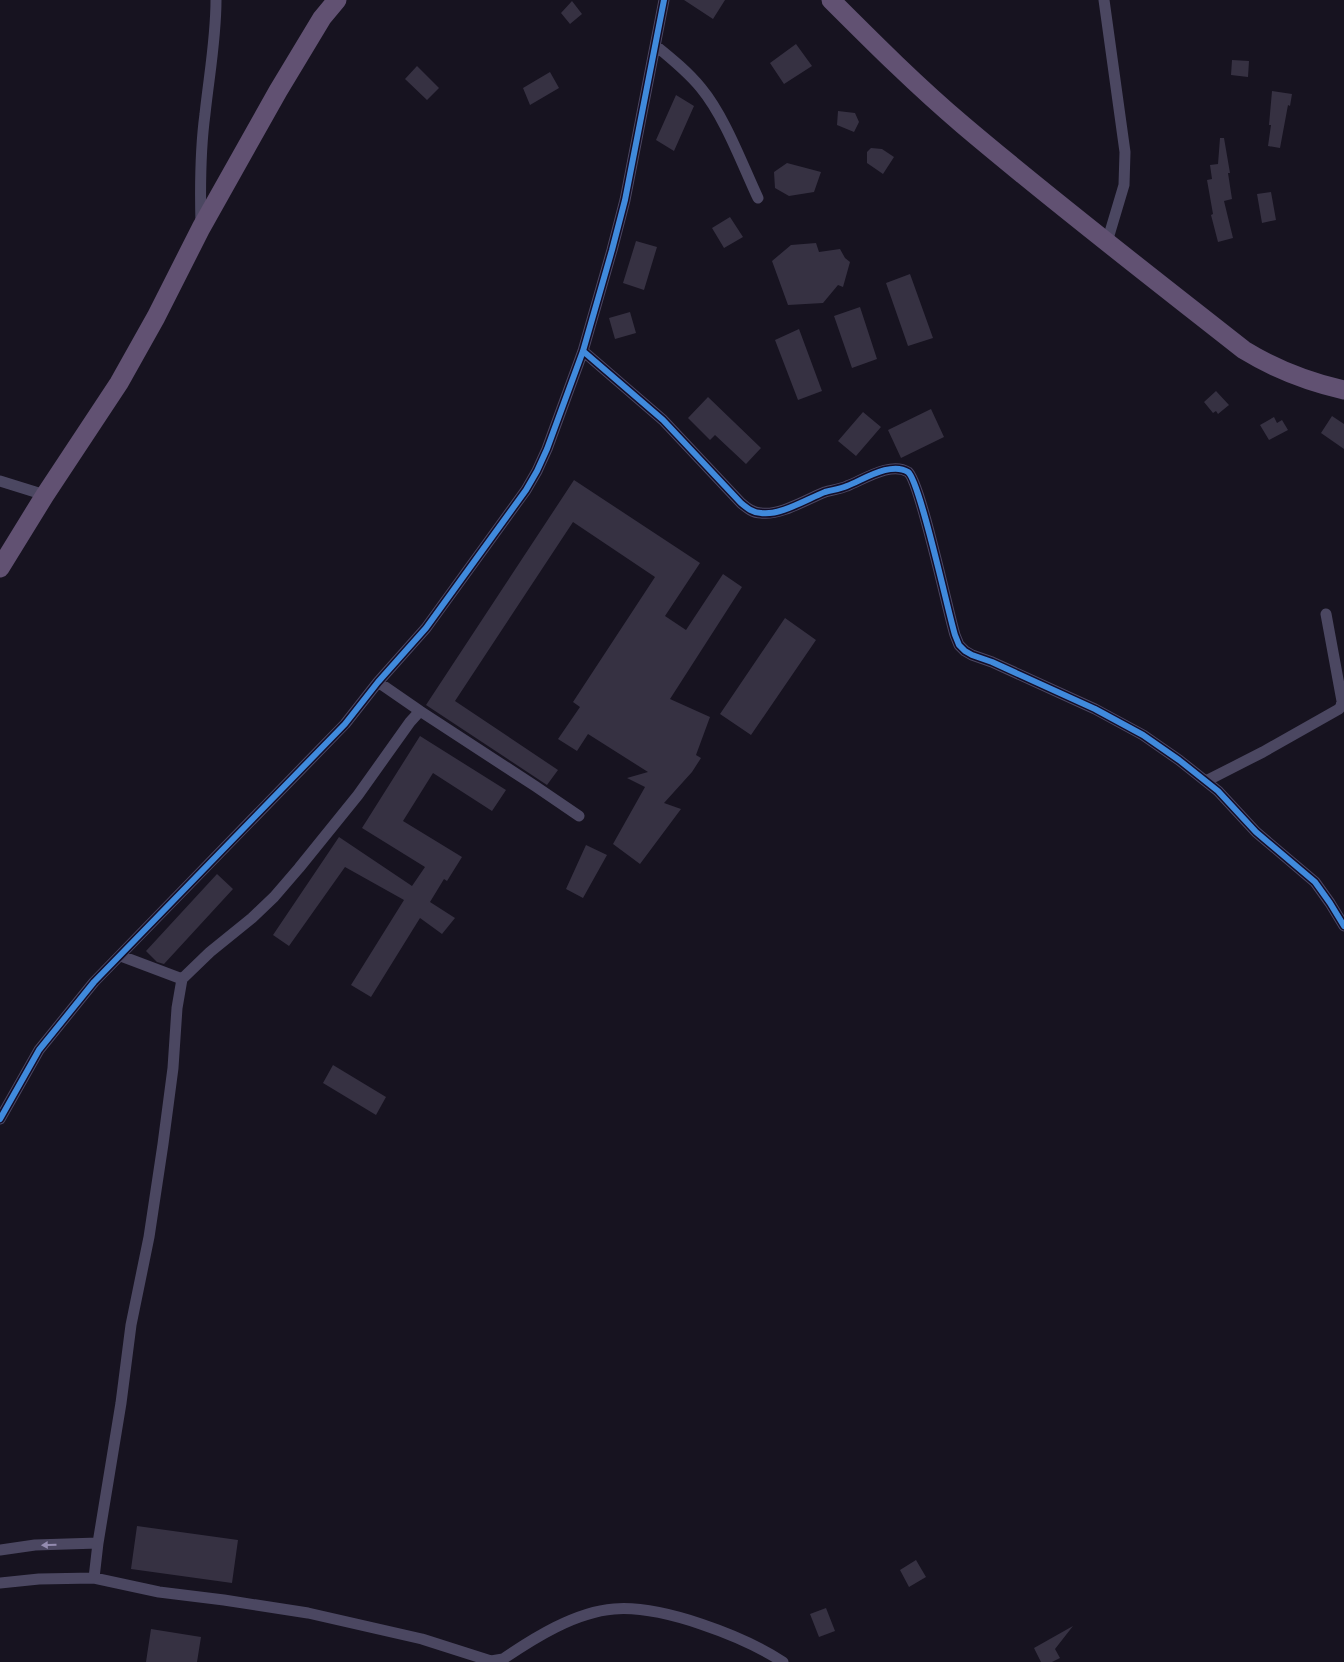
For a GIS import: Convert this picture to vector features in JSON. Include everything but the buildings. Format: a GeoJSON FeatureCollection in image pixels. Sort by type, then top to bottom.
{"type":"FeatureCollection","features":[{"type":"Feature","properties":{"kind":"main road"},"geometry":{"type":"LineString","coordinates":[[0,568],[44,495],[119,383],[278,90],[322,18],[337,0]]}},
{"type":"Feature","properties":{"kind":"main road"},"geometry":{"type":"LineString","coordinates":[[831,0],[907,75],[962,124],[1244,350],[1262,361],[1310,381],[1344,390]]}},
{"type":"Feature","properties":{"kind":"street"},"geometry":{"type":"LineString","coordinates":[[202,228],[200,191],[204,116],[214,54],[216,0]]}},
{"type":"Feature","properties":{"kind":"street"},"geometry":{"type":"LineString","coordinates":[[0,1119],[39,1050],[94,982],[344,724],[426,628],[538,471],[583,351],[625,200],[664,0]]}},
{"type":"Feature","properties":{"kind":"street"},"geometry":{"type":"LineString","coordinates":[[1104,0],[1125,152],[1124,185],[1107,242]]}},
{"type":"Feature","properties":{"kind":"street"},"geometry":{"type":"LineString","coordinates":[[656,46],[687,73],[712,104],[758,198]]}},
{"type":"Feature","properties":{"kind":"street"},"geometry":{"type":"LineString","coordinates":[[583,351],[663,420],[749,510],[758,513],[776,512],[882,471],[894,469],[907,472],[912,476],[922,509],[955,636],[965,651],[1095,709],[1143,735],[1179,760],[1218,791],[1256,832],[1315,882],[1344,926]]}},
{"type":"Feature","properties":{"kind":"street"},"geometry":{"type":"LineString","coordinates":[[0,481],[44,495]]}},
{"type":"Feature","properties":{"kind":"street"},"geometry":{"type":"LineString","coordinates":[[1206,781],[1263,752],[1339,709],[1342,701],[1326,614]]}},
{"type":"Feature","properties":{"kind":"street"},"geometry":{"type":"LineString","coordinates":[[378,682],[420,712],[579,816]]}},
{"type":"Feature","properties":{"kind":"street"},"geometry":{"type":"LineString","coordinates":[[94,1578],[131,1325],[149,1237],[162,1153],[173,1068],[177,1008],[182,979],[210,952],[252,918],[274,897],[358,795],[410,722],[420,712]]}},
{"type":"Feature","properties":{"kind":"street"},"geometry":{"type":"LineString","coordinates":[[121,956],[182,979]]}},
{"type":"Feature","properties":{"kind":"street"},"geometry":{"type":"LineString","coordinates":[[0,1550],[35,1545],[98,1543]]}},
{"type":"Feature","properties":{"kind":"street"},"geometry":{"type":"LineString","coordinates":[[0,1583],[39,1579],[94,1578],[159,1592],[224,1600],[308,1614],[422,1639],[491,1661],[503,1659],[565,1623],[584,1616],[613,1609],[639,1610],[662,1614],[722,1632],[783,1662]]}},
{"type":"Feature","properties":{"kind":"cycle path"},"geometry":{"type":"LineString","coordinates":[[0,1119],[39,1050],[94,982],[345,724],[378,682],[426,628],[526,490],[547,449],[583,351],[612,250],[625,200],[664,0]]}},
{"type":"Feature","properties":{"kind":"cycle path"},"geometry":{"type":"LineString","coordinates":[[583,351],[663,420],[741,503],[755,512],[768,513],[785,510],[825,492],[844,487],[885,470],[901,469],[908,472],[919,498],[959,645],[972,655],[992,662],[1095,709],[1143,735],[1179,760],[1218,791],[1256,832],[1315,882],[1344,926]]}}]}
